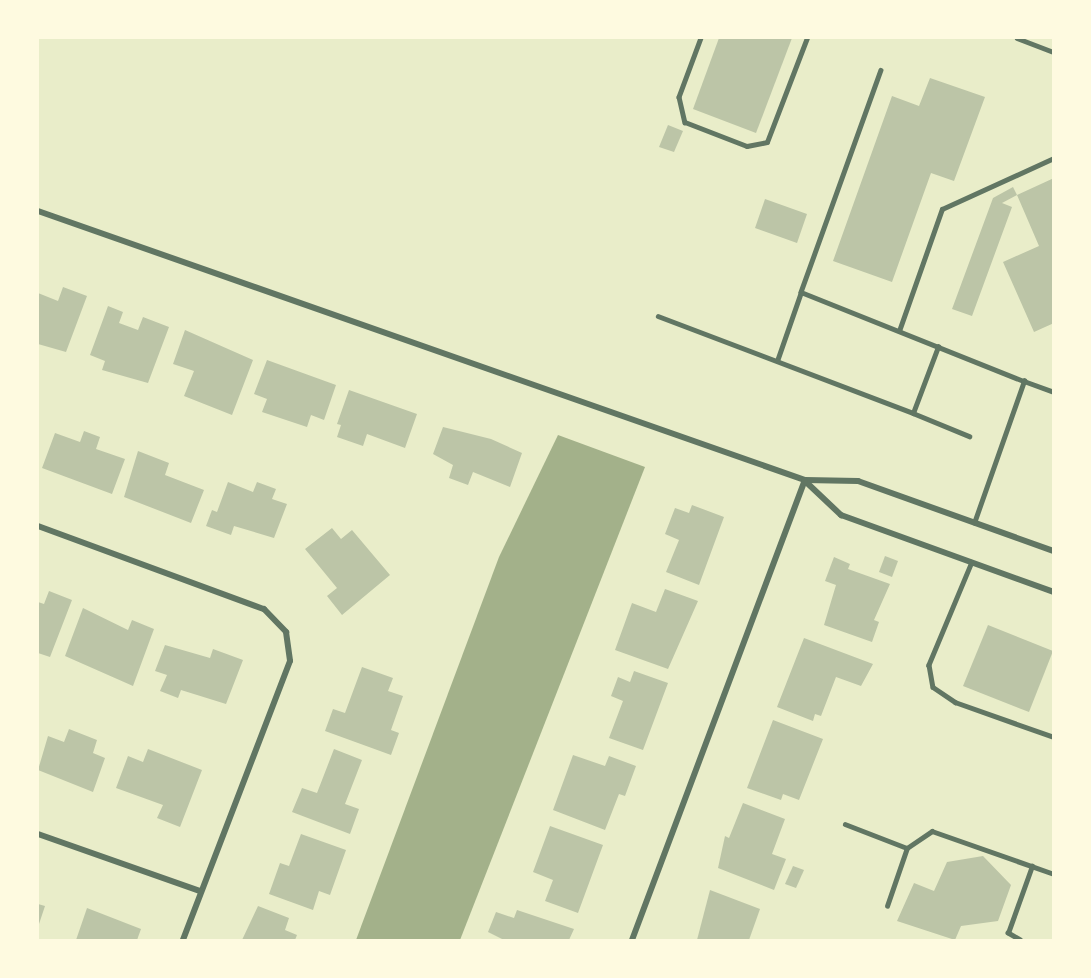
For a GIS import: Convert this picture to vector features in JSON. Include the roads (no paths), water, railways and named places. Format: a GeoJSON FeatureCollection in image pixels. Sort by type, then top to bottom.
{"type":"FeatureCollection","features":[{"type":"Feature","properties":{"kind":"street"},"geometry":{"type":"LineString","coordinates":[[38,211],[805,480],[858,481],[1053,551]]}},
{"type":"Feature","properties":{"kind":"street"},"geometry":{"type":"LineString","coordinates":[[805,480],[841,515],[1053,592]]}},
{"type":"Feature","properties":{"kind":"street"},"geometry":{"type":"LineString","coordinates":[[632,940],[805,480]]}},
{"type":"Feature","properties":{"kind":"street"},"geometry":{"type":"LineString","coordinates":[[38,526],[264,609],[286,632],[290,661],[183,940]]}},
{"type":"Feature","properties":{"kind":"street"},"geometry":{"type":"LineString","coordinates":[[38,834],[200,891]]}},
{"type":"Feature","properties":{"kind":"lane"},"geometry":{"type":"LineString","coordinates":[[701,38],[679,97],[685,122],[747,146],[767,142],[807,38]]}},
{"type":"Feature","properties":{"kind":"lane"},"geometry":{"type":"LineString","coordinates":[[1017,38],[1053,52]]}},
{"type":"Feature","properties":{"kind":"lane"},"geometry":{"type":"LineString","coordinates":[[777,361],[881,70]]}},
{"type":"Feature","properties":{"kind":"lane"},"geometry":{"type":"LineString","coordinates":[[899,331],[942,209],[1053,158]]}},
{"type":"Feature","properties":{"kind":"lane"},"geometry":{"type":"LineString","coordinates":[[801,292],[1053,392]]}},
{"type":"Feature","properties":{"kind":"lane"},"geometry":{"type":"LineString","coordinates":[[658,316],[969,436]]}},
{"type":"Feature","properties":{"kind":"lane"},"geometry":{"type":"LineString","coordinates":[[913,413],[938,347]]}},
{"type":"Feature","properties":{"kind":"lane"},"geometry":{"type":"LineString","coordinates":[[974,522],[1024,381]]}},
{"type":"Feature","properties":{"kind":"lane"},"geometry":{"type":"LineString","coordinates":[[972,562],[928,665],[933,687],[955,702],[1053,737]]}},
{"type":"Feature","properties":{"kind":"lane"},"geometry":{"type":"LineString","coordinates":[[845,824],[908,848]]}},
{"type":"Feature","properties":{"kind":"lane"},"geometry":{"type":"LineString","coordinates":[[886,906],[908,848],[932,831],[1053,874]]}},
{"type":"Feature","properties":{"kind":"lane"},"geometry":{"type":"LineString","coordinates":[[1020,940],[1008,933],[1032,866]]}}]}
